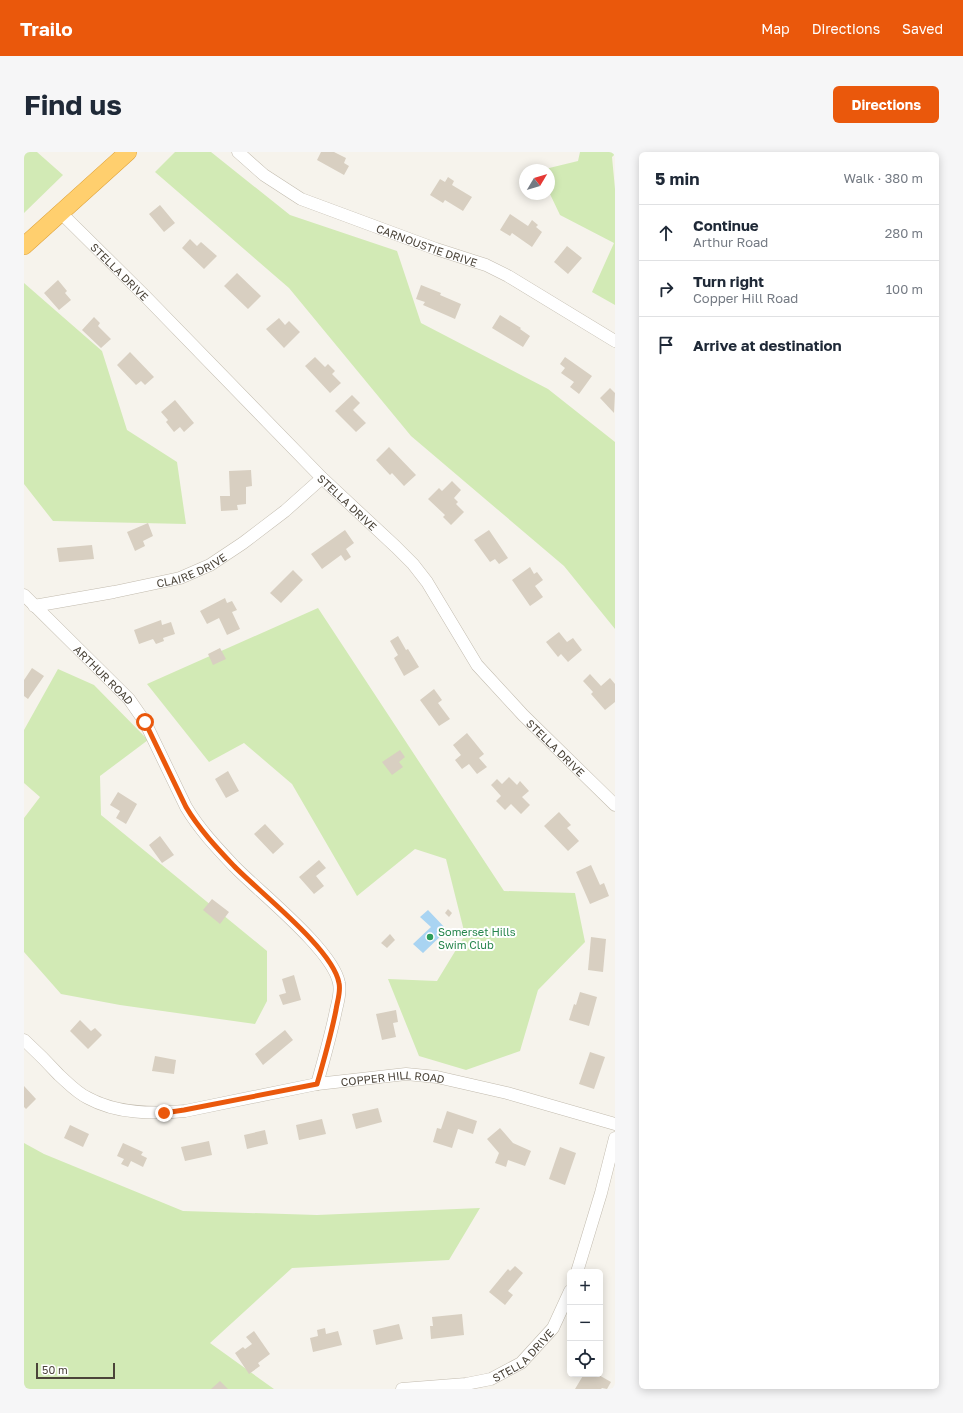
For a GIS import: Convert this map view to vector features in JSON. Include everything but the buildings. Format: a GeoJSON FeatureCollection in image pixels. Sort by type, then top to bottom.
{"type":"FeatureCollection","features":[{"type":"Feature","properties":{"kind":"highway"},"geometry":{"type":"LineString","coordinates":[[24,246],[128,152]]}},
{"type":"Feature","properties":{"kind":"street","name":"CARNOUSTIE DRIVE"},"geometry":{"type":"LineString","coordinates":[[238,152],[264,175],[301,199],[436,249],[486,265],[508,276],[615,341]]}},
{"type":"Feature","properties":{"kind":"street","name":"STELLA DRIVE"},"geometry":{"type":"LineString","coordinates":[[61,213],[145,296],[322,478],[413,564],[427,582],[477,665],[523,715],[557,746],[615,805]]}},
{"type":"Feature","properties":{"kind":"street","name":"CLAIRE DRIVE"},"geometry":{"type":"LineString","coordinates":[[27,601],[114,592],[180,578],[210,565],[255,534],[285,511],[322,478]]}},
{"type":"Feature","properties":{"kind":"street","name":"ARTHUR ROAD"},"geometry":{"type":"LineString","coordinates":[[27,601],[129,699],[145,722],[186,807],[194,820],[234,866],[316,944],[332,966],[339,983],[339,995],[317,1084]]}},
{"type":"Feature","properties":{"kind":"street","name":"COPPER HILL ROAD"},"geometry":{"type":"LineString","coordinates":[[24,1040],[75,1090],[106,1106],[130,1111],[164,1113],[317,1084],[406,1074],[437,1077],[507,1093],[615,1124]]}},
{"type":"Feature","properties":{"kind":"street"},"geometry":{"type":"LineString","coordinates":[[578,1269],[601,1193],[615,1138]]}},
{"type":"Feature","properties":{"kind":"street","name":"STELLA DRIVE"},"geometry":{"type":"LineString","coordinates":[[402,1389],[467,1386],[491,1378],[521,1363],[553,1328],[567,1298]]}},
{"type":"Feature","properties":{"kind":"green space"},"geometry":{"type":"Polygon","coordinates":[[[24,152],[37,152],[63,175],[24,213],[24,152]]]}},
{"type":"Feature","properties":{"kind":"green space"},"geometry":{"type":"Polygon","coordinates":[[[175,152],[211,152],[290,215],[397,251],[421,323],[548,389],[615,442],[615,629],[564,566],[411,436],[289,288],[155,172],[175,152]]]}},
{"type":"Feature","properties":{"kind":"green space"},"geometry":{"type":"Polygon","coordinates":[[[580,152],[615,152],[612,157],[615,189],[615,305],[592,292],[614,243],[560,215],[553,200],[555,200],[555,167],[578,161],[580,152]]]}},
{"type":"Feature","properties":{"kind":"green space"},"geometry":{"type":"Polygon","coordinates":[[[24,283],[102,351],[127,430],[177,462],[186,524],[53,521],[24,484],[24,283]]]}},
{"type":"Feature","properties":{"kind":"green space"},"geometry":{"type":"Polygon","coordinates":[[[318,608],[504,891],[575,893],[585,942],[538,990],[520,1051],[466,1070],[419,1056],[388,979],[437,981],[465,935],[446,859],[415,849],[357,896],[292,784],[244,743],[209,762],[147,684],[318,608]]]}},
{"type":"Feature","properties":{"kind":"green space"},"geometry":{"type":"Polygon","coordinates":[[[58,669],[94,685],[148,740],[100,776],[101,815],[267,951],[267,1001],[255,1024],[120,1005],[61,994],[24,952],[24,818],[40,797],[24,783],[24,730],[58,669]]]}},
{"type":"Feature","properties":{"kind":"green space"},"geometry":{"type":"Polygon","coordinates":[[[24,1143],[44,1154],[183,1211],[317,1215],[480,1208],[449,1260],[292,1268],[210,1343],[274,1389],[24,1389],[24,1143]]]}},
{"type":"Feature","properties":{"kind":"water","name":"Somerset Hills Swim Club"},"geometry":{"type":"Polygon","coordinates":[[[428,910],[447,930],[423,953],[413,944],[431,927],[420,917],[428,910]]]}},
{"type":"Feature","properties":{"kind":"place","name":"Somerset Hills Swim Club"},"geometry":{"type":"Point","coordinates":[430,937]}},
{"type":"Feature","properties":{"kind":"route"},"geometry":{"type":"LineString","coordinates":[[145,722],[186,807],[194,820],[234,866],[316,944],[332,966],[339,983],[339,995],[317,1084],[164,1113]]}}]}
